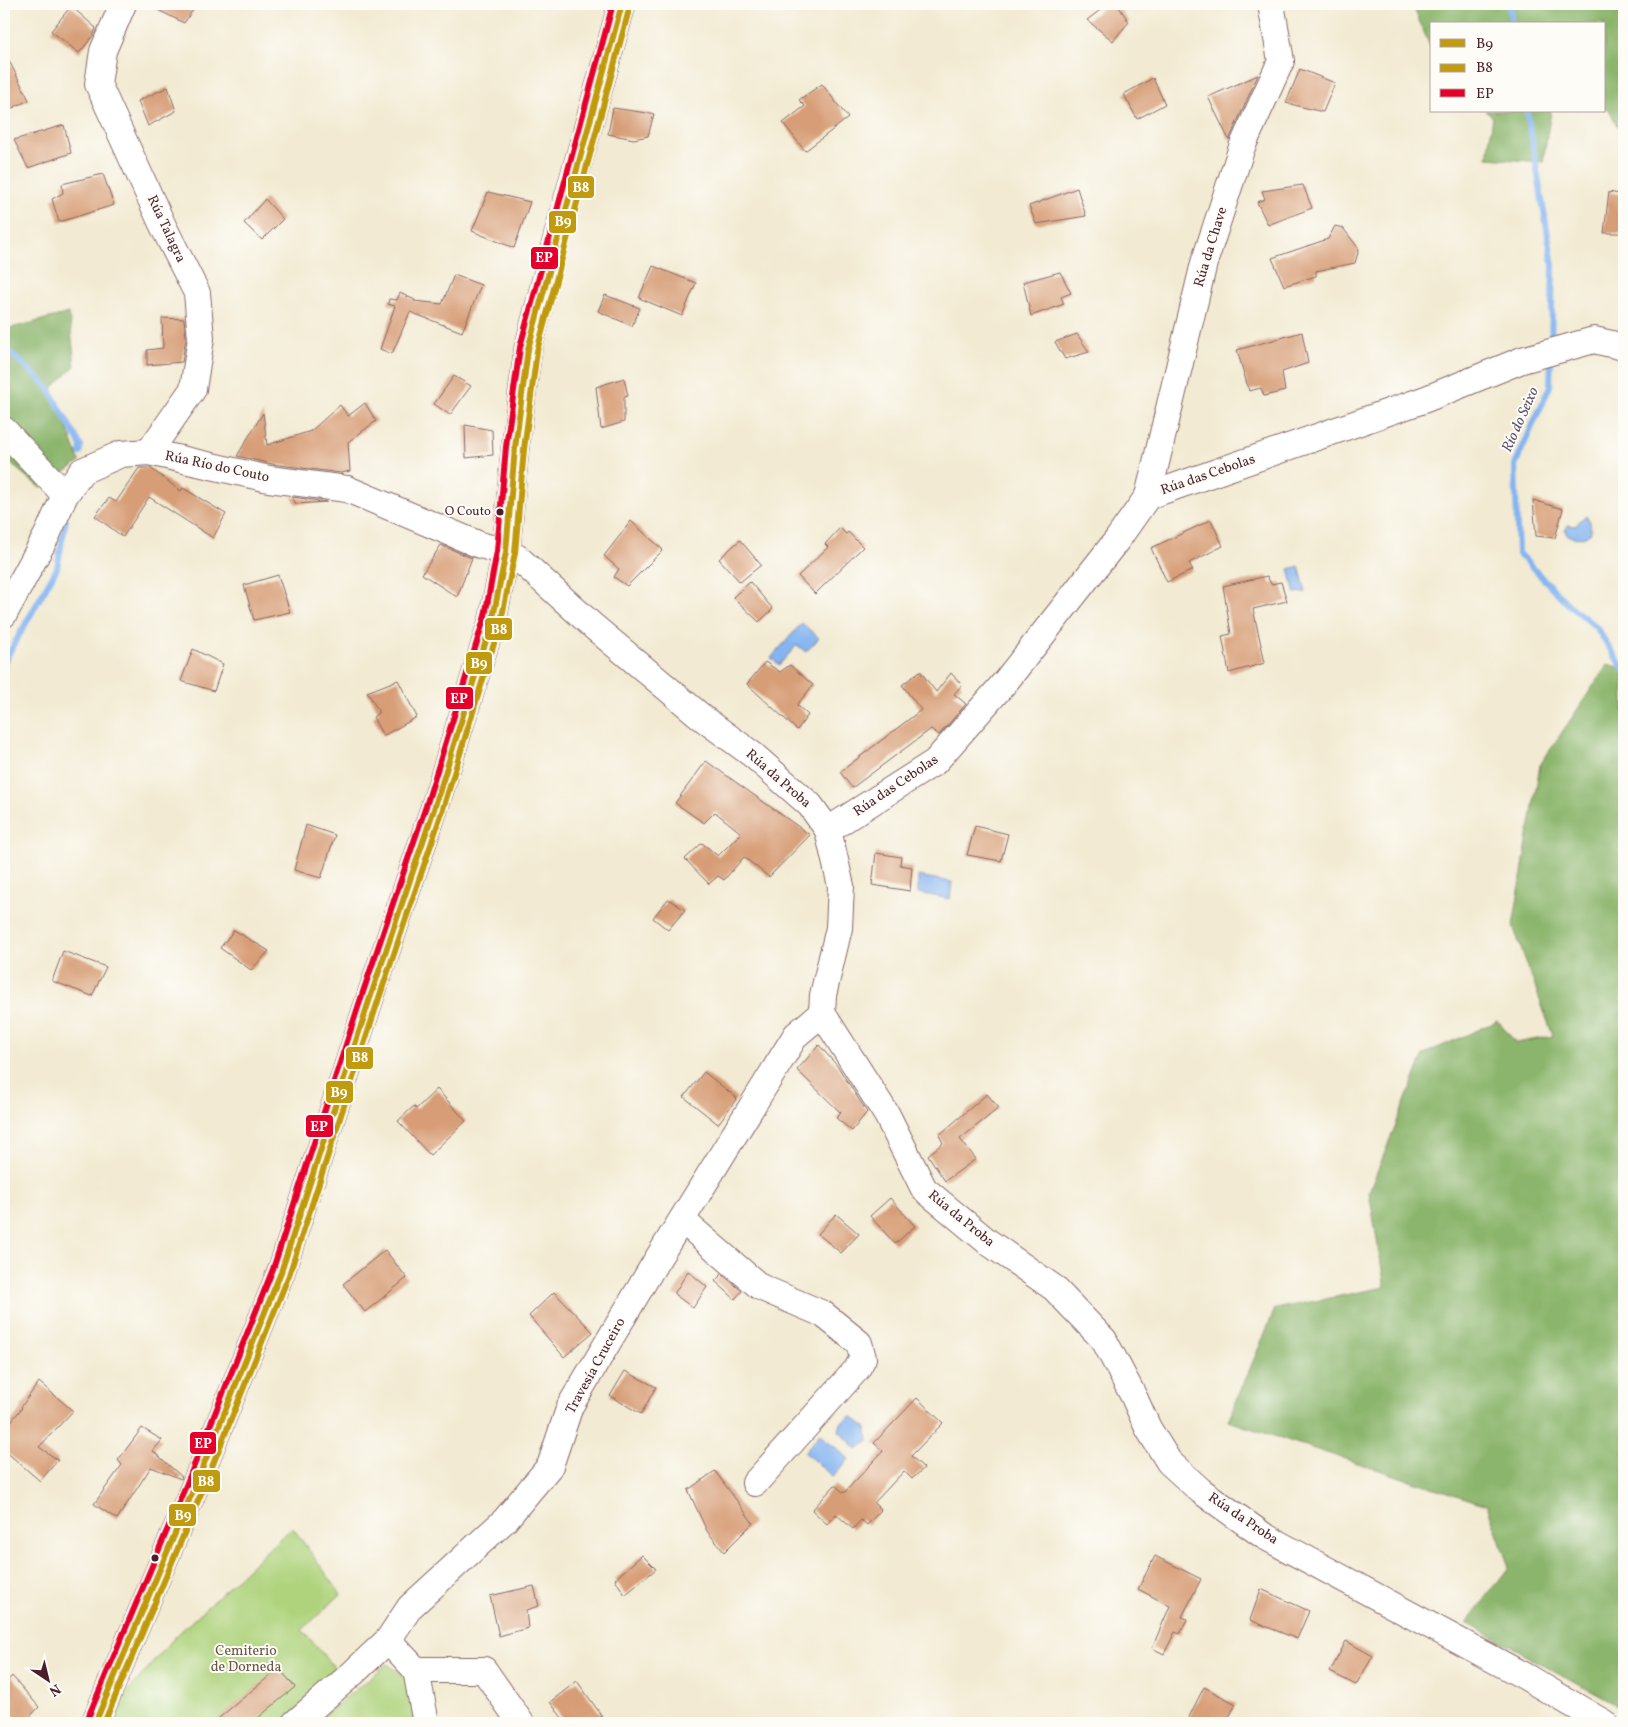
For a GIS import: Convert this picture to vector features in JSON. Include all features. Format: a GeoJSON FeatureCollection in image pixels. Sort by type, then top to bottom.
{"type":"FeatureCollection","features":[{"type":"Feature","properties":{"kind":"main road"},"geometry":{"type":"LineString","coordinates":[[96,1723],[196,1486],[281,1272],[434,809],[493,618],[506,552],[515,448],[528,349],[622,4]]}},
{"type":"Feature","properties":{"kind":"street","name":"Rúa Talagra"},"geometry":{"type":"LineString","coordinates":[[123,4],[103,51],[98,84],[164,228],[197,293],[201,338],[193,389],[149,452]]}},
{"type":"Feature","properties":{"kind":"street","name":"Rúa da Chave"},"geometry":{"type":"LineString","coordinates":[[1148,496],[1204,263],[1242,147],[1281,61],[1271,4]]}},
{"type":"Feature","properties":{"kind":"street","name":"Rúa das Cebolas"},"geometry":{"type":"LineString","coordinates":[[828,830],[935,762],[1006,682],[1117,540],[1148,496],[1426,400],[1522,360],[1594,340],[1624,348]]}},
{"type":"Feature","properties":{"kind":"street"},"geometry":{"type":"LineString","coordinates":[[4,430],[65,495]]}},
{"type":"Feature","properties":{"kind":"street","name":"Rúa Río do Couto"},"geometry":{"type":"LineString","coordinates":[[4,614],[47,534],[65,495],[82,472],[121,454],[149,452],[269,479],[347,489],[480,545],[506,552]]}},
{"type":"Feature","properties":{"kind":"street","name":"Rúa da Proba"},"geometry":{"type":"LineString","coordinates":[[506,552],[518,558],[594,627],[704,719],[760,761],[810,804],[828,830],[841,886],[838,928],[822,1013],[887,1115],[924,1189],[988,1242],[1054,1288],[1104,1340],[1148,1428],[1169,1462],[1201,1492],[1264,1536],[1526,1677],[1604,1723]]}},
{"type":"Feature","properties":{"kind":"street","name":"Travesía Cruceiro"},"geometry":{"type":"LineString","coordinates":[[295,1723],[354,1673],[388,1640],[410,1606],[505,1520],[550,1466],[570,1406],[796,1035],[822,1013]]}},
{"type":"Feature","properties":{"kind":"street"},"geometry":{"type":"LineString","coordinates":[[682,1220],[760,1287],[823,1314],[859,1343],[862,1358],[857,1369],[755,1483]]}},
{"type":"Feature","properties":{"kind":"street"},"geometry":{"type":"LineString","coordinates":[[388,1640],[416,1670],[426,1723]]}},
{"type":"Feature","properties":{"kind":"street"},"geometry":{"type":"LineString","coordinates":[[416,1670],[484,1670],[521,1723]]}},
{"type":"Feature","properties":{"kind":"green space"},"geometry":{"type":"Polygon","coordinates":[[[1412,4],[1624,4],[1624,140],[1609,109],[1606,108],[1606,22],[1430,22],[1430,46],[1412,4]]]}},
{"type":"Feature","properties":{"kind":"green space"},"geometry":{"type":"Polygon","coordinates":[[[1486,112],[1551,112],[1543,162],[1487,158],[1493,117],[1486,112]]]}},
{"type":"Feature","properties":{"kind":"green space"},"geometry":{"type":"Polygon","coordinates":[[[69,313],[75,366],[52,388],[80,462],[40,488],[4,458],[4,330],[69,313]]]}},
{"type":"Feature","properties":{"kind":"green space"},"geometry":{"type":"Polygon","coordinates":[[[1608,664],[1624,669],[1624,1709],[1467,1623],[1509,1567],[1487,1505],[1228,1421],[1275,1309],[1385,1287],[1369,1192],[1424,1054],[1498,1021],[1516,1043],[1553,1036],[1513,926],[1540,765],[1608,664]]]}},
{"type":"Feature","properties":{"kind":"green space","name":"Cemiterio de Dorneda"},"geometry":{"type":"Polygon","coordinates":[[[292,1527],[341,1594],[302,1630],[341,1675],[280,1723],[113,1723],[119,1702],[175,1637],[292,1527]]]}},
{"type":"Feature","properties":{"kind":"green space"},"geometry":{"type":"Polygon","coordinates":[[[387,1664],[407,1678],[416,1723],[315,1723],[387,1664]]]}},
{"type":"Feature","properties":{"kind":"water"},"geometry":{"type":"Polygon","coordinates":[[[1586,516],[1590,522],[1591,532],[1579,538],[1567,535],[1565,530],[1568,525],[1574,526],[1578,524],[1586,516]]]}},
{"type":"Feature","properties":{"kind":"water"},"geometry":{"type":"Polygon","coordinates":[[[1299,566],[1306,592],[1295,593],[1289,569],[1299,566]]]}},
{"type":"Feature","properties":{"kind":"water"},"geometry":{"type":"Polygon","coordinates":[[[802,623],[819,638],[806,652],[797,645],[779,665],[771,658],[802,623]]]}},
{"type":"Feature","properties":{"kind":"water"},"geometry":{"type":"Polygon","coordinates":[[[918,876],[952,882],[950,899],[918,893],[918,876]]]}},
{"type":"Feature","properties":{"kind":"water"},"geometry":{"type":"Polygon","coordinates":[[[851,1416],[867,1428],[868,1442],[857,1449],[839,1431],[841,1423],[851,1416]]]}},
{"type":"Feature","properties":{"kind":"water"},"geometry":{"type":"Polygon","coordinates":[[[820,1434],[849,1459],[833,1477],[804,1452],[820,1434]]]}},
{"type":"Feature","properties":{"kind":"building"},"geometry":{"type":"Polygon","coordinates":[[[146,4],[197,4],[184,23],[146,4]]]}},
{"type":"Feature","properties":{"kind":"building"},"geometry":{"type":"Polygon","coordinates":[[[1108,4],[1117,4],[1129,22],[1113,41],[1087,20],[1108,4]]]}},
{"type":"Feature","properties":{"kind":"building"},"geometry":{"type":"Polygon","coordinates":[[[71,6],[96,28],[93,36],[79,53],[51,31],[71,6]]]}},
{"type":"Feature","properties":{"kind":"building"},"geometry":{"type":"Polygon","coordinates":[[[4,51],[29,100],[4,112],[4,51]]]}},
{"type":"Feature","properties":{"kind":"building"},"geometry":{"type":"Polygon","coordinates":[[[1300,69],[1335,83],[1323,112],[1286,103],[1300,69]]]}},
{"type":"Feature","properties":{"kind":"building"},"geometry":{"type":"Polygon","coordinates":[[[1258,75],[1229,140],[1208,97],[1258,75]]]}},
{"type":"Feature","properties":{"kind":"building"},"geometry":{"type":"Polygon","coordinates":[[[1153,78],[1165,104],[1137,119],[1124,94],[1153,78]]]}},
{"type":"Feature","properties":{"kind":"building"},"geometry":{"type":"Polygon","coordinates":[[[822,84],[848,118],[805,151],[783,123],[805,106],[799,100],[822,84]]]}},
{"type":"Feature","properties":{"kind":"building"},"geometry":{"type":"Polygon","coordinates":[[[168,87],[176,111],[148,126],[138,101],[168,87]]]}},
{"type":"Feature","properties":{"kind":"building"},"geometry":{"type":"Polygon","coordinates":[[[613,108],[654,114],[648,136],[634,139],[608,134],[613,108]]]}},
{"type":"Feature","properties":{"kind":"building"},"geometry":{"type":"Polygon","coordinates":[[[64,125],[71,153],[28,168],[14,140],[64,125]]]}},
{"type":"Feature","properties":{"kind":"building"},"geometry":{"type":"Polygon","coordinates":[[[103,174],[114,205],[59,222],[52,199],[63,193],[62,184],[103,174]]]}},
{"type":"Feature","properties":{"kind":"building"},"geometry":{"type":"Polygon","coordinates":[[[1303,185],[1312,208],[1268,225],[1257,202],[1265,199],[1262,191],[1303,185]]]}},
{"type":"Feature","properties":{"kind":"building"},"geometry":{"type":"Polygon","coordinates":[[[1077,188],[1086,216],[1036,224],[1029,206],[1077,188]]]}},
{"type":"Feature","properties":{"kind":"building"},"geometry":{"type":"Polygon","coordinates":[[[488,192],[530,202],[514,248],[472,231],[488,192]]]}},
{"type":"Feature","properties":{"kind":"building"},"geometry":{"type":"Polygon","coordinates":[[[1609,192],[1624,195],[1624,233],[1604,233],[1609,192]]]}},
{"type":"Feature","properties":{"kind":"building"},"geometry":{"type":"Polygon","coordinates":[[[265,199],[283,219],[262,240],[244,223],[265,199]]]}},
{"type":"Feature","properties":{"kind":"building"},"geometry":{"type":"Polygon","coordinates":[[[1335,226],[1343,228],[1359,249],[1355,263],[1316,271],[1316,276],[1284,286],[1272,258],[1328,239],[1335,226]]]}},
{"type":"Feature","properties":{"kind":"building"},"geometry":{"type":"Polygon","coordinates":[[[653,266],[696,283],[682,316],[639,298],[653,266]]]}},
{"type":"Feature","properties":{"kind":"building"},"geometry":{"type":"Polygon","coordinates":[[[1060,272],[1071,293],[1061,297],[1064,304],[1031,316],[1023,282],[1060,272]]]}},
{"type":"Feature","properties":{"kind":"building"},"geometry":{"type":"Polygon","coordinates":[[[454,275],[481,285],[462,332],[410,312],[392,354],[380,349],[395,306],[388,304],[389,299],[397,300],[400,293],[414,301],[442,304],[454,275]]]}},
{"type":"Feature","properties":{"kind":"building"},"geometry":{"type":"Polygon","coordinates":[[[605,295],[640,308],[632,326],[598,311],[605,295]]]}},
{"type":"Feature","properties":{"kind":"building"},"geometry":{"type":"Polygon","coordinates":[[[162,318],[184,319],[186,337],[182,362],[147,365],[147,350],[163,348],[162,318]]]}},
{"type":"Feature","properties":{"kind":"building"},"geometry":{"type":"Polygon","coordinates":[[[1302,332],[1308,363],[1282,372],[1285,391],[1264,396],[1261,388],[1249,391],[1237,350],[1302,332]]]}},
{"type":"Feature","properties":{"kind":"building"},"geometry":{"type":"Polygon","coordinates":[[[1077,334],[1089,352],[1065,359],[1055,342],[1077,334]]]}},
{"type":"Feature","properties":{"kind":"building"},"geometry":{"type":"Polygon","coordinates":[[[454,376],[471,386],[450,415],[434,404],[454,376]]]}},
{"type":"Feature","properties":{"kind":"building"},"geometry":{"type":"Polygon","coordinates":[[[624,378],[628,396],[624,397],[624,422],[601,429],[596,387],[624,378]]]}},
{"type":"Feature","properties":{"kind":"building"},"geometry":{"type":"Polygon","coordinates":[[[365,403],[376,421],[348,442],[350,471],[341,473],[272,464],[237,456],[263,413],[267,445],[311,431],[340,405],[348,416],[365,403]]]}},
{"type":"Feature","properties":{"kind":"building"},"geometry":{"type":"Polygon","coordinates":[[[465,425],[492,430],[493,455],[466,458],[465,425]]]}},
{"type":"Feature","properties":{"kind":"building"},"geometry":{"type":"Polygon","coordinates":[[[139,468],[150,468],[181,491],[183,488],[226,514],[213,538],[149,497],[123,537],[95,516],[109,498],[116,502],[139,468]]]}},
{"type":"Feature","properties":{"kind":"building"},"geometry":{"type":"Polygon","coordinates":[[[292,497],[327,502],[296,504],[292,497]]]}},
{"type":"Feature","properties":{"kind":"building"},"geometry":{"type":"Polygon","coordinates":[[[1533,500],[1563,509],[1555,538],[1536,536],[1533,500]]]}},
{"type":"Feature","properties":{"kind":"building"},"geometry":{"type":"Polygon","coordinates":[[[1211,520],[1223,546],[1189,563],[1193,570],[1167,582],[1151,548],[1211,520]]]}},
{"type":"Feature","properties":{"kind":"building"},"geometry":{"type":"Polygon","coordinates":[[[631,521],[663,550],[627,586],[614,577],[619,569],[604,556],[631,521]]]}},
{"type":"Feature","properties":{"kind":"building"},"geometry":{"type":"Polygon","coordinates":[[[840,528],[846,534],[848,532],[863,547],[815,594],[798,576],[828,547],[825,544],[840,528]]]}},
{"type":"Feature","properties":{"kind":"building"},"geometry":{"type":"Polygon","coordinates":[[[740,540],[761,565],[740,582],[719,559],[740,540]]]}},
{"type":"Feature","properties":{"kind":"building"},"geometry":{"type":"Polygon","coordinates":[[[441,545],[472,558],[457,597],[422,574],[441,545]]]}},
{"type":"Feature","properties":{"kind":"building"},"geometry":{"type":"Polygon","coordinates":[[[278,575],[290,612],[254,620],[244,585],[278,575]]]}},
{"type":"Feature","properties":{"kind":"building"},"geometry":{"type":"Polygon","coordinates":[[[1267,576],[1271,584],[1281,582],[1287,601],[1253,609],[1265,663],[1229,673],[1222,636],[1231,634],[1223,586],[1267,576]]]}},
{"type":"Feature","properties":{"kind":"building"},"geometry":{"type":"Polygon","coordinates":[[[750,582],[773,609],[759,622],[733,597],[750,582]]]}},
{"type":"Feature","properties":{"kind":"building"},"geometry":{"type":"Polygon","coordinates":[[[193,649],[223,664],[214,691],[181,681],[193,649]]]}},
{"type":"Feature","properties":{"kind":"building"},"geometry":{"type":"Polygon","coordinates":[[[765,662],[780,672],[790,665],[813,685],[797,705],[808,715],[797,730],[747,684],[765,662]]]}},
{"type":"Feature","properties":{"kind":"building"},"geometry":{"type":"Polygon","coordinates":[[[920,671],[936,692],[951,673],[962,685],[954,694],[966,704],[939,735],[931,729],[852,788],[840,772],[921,710],[902,685],[920,671]]]}},
{"type":"Feature","properties":{"kind":"building"},"geometry":{"type":"Polygon","coordinates":[[[398,680],[417,717],[383,736],[373,717],[379,712],[367,692],[398,680]]]}},
{"type":"Feature","properties":{"kind":"building"},"geometry":{"type":"Polygon","coordinates":[[[706,761],[810,835],[769,877],[744,857],[724,880],[718,876],[709,884],[685,859],[702,843],[718,856],[741,833],[715,812],[704,823],[675,803],[706,761]]]}},
{"type":"Feature","properties":{"kind":"building"},"geometry":{"type":"Polygon","coordinates":[[[306,825],[335,835],[321,878],[294,870],[306,825]]]}},
{"type":"Feature","properties":{"kind":"building"},"geometry":{"type":"Polygon","coordinates":[[[975,826],[1008,834],[1001,861],[967,855],[975,826]]]}},
{"type":"Feature","properties":{"kind":"building"},"geometry":{"type":"Polygon","coordinates":[[[876,853],[901,857],[900,865],[912,867],[910,891],[872,885],[876,853]]]}},
{"type":"Feature","properties":{"kind":"building"},"geometry":{"type":"Polygon","coordinates":[[[668,899],[685,910],[668,930],[653,918],[668,899]]]}},
{"type":"Feature","properties":{"kind":"building"},"geometry":{"type":"Polygon","coordinates":[[[234,930],[269,951],[251,970],[220,948],[234,930]]]}},
{"type":"Feature","properties":{"kind":"building"},"geometry":{"type":"Polygon","coordinates":[[[63,951],[106,967],[92,996],[52,981],[63,951]]]}},
{"type":"Feature","properties":{"kind":"building"},"geometry":{"type":"Polygon","coordinates":[[[819,1045],[838,1067],[867,1112],[852,1131],[836,1118],[841,1113],[797,1070],[819,1045]]]}},
{"type":"Feature","properties":{"kind":"building"},"geometry":{"type":"Polygon","coordinates":[[[704,1072],[737,1098],[718,1124],[684,1097],[704,1072]]]}},
{"type":"Feature","properties":{"kind":"building"},"geometry":{"type":"Polygon","coordinates":[[[437,1089],[466,1121],[430,1155],[398,1121],[414,1106],[416,1109],[437,1089]]]}},
{"type":"Feature","properties":{"kind":"building"},"geometry":{"type":"Polygon","coordinates":[[[987,1094],[999,1108],[960,1139],[976,1159],[945,1181],[928,1155],[943,1143],[939,1135],[987,1094]]]}},
{"type":"Feature","properties":{"kind":"building"},"geometry":{"type":"Polygon","coordinates":[[[890,1198],[915,1226],[895,1244],[870,1216],[890,1198]]]}},
{"type":"Feature","properties":{"kind":"building"},"geometry":{"type":"Polygon","coordinates":[[[836,1214],[859,1234],[841,1253],[818,1234],[836,1214]]]}},
{"type":"Feature","properties":{"kind":"building"},"geometry":{"type":"Polygon","coordinates":[[[385,1250],[407,1278],[365,1312],[343,1284],[385,1250]]]}},
{"type":"Feature","properties":{"kind":"building"},"geometry":{"type":"Polygon","coordinates":[[[688,1271],[707,1287],[693,1308],[674,1294],[688,1271]]]}},
{"type":"Feature","properties":{"kind":"building"},"geometry":{"type":"Polygon","coordinates":[[[722,1274],[742,1291],[735,1299],[715,1281],[722,1274]]]}},
{"type":"Feature","properties":{"kind":"building"},"geometry":{"type":"Polygon","coordinates":[[[554,1292],[593,1332],[564,1357],[529,1316],[554,1292]]]}},
{"type":"Feature","properties":{"kind":"building"},"geometry":{"type":"Polygon","coordinates":[[[625,1371],[656,1387],[641,1414],[610,1396],[625,1371]]]}},
{"type":"Feature","properties":{"kind":"building"},"geometry":{"type":"Polygon","coordinates":[[[39,1382],[73,1411],[39,1447],[58,1460],[40,1481],[4,1450],[4,1430],[22,1408],[39,1382]]]}},
{"type":"Feature","properties":{"kind":"building"},"geometry":{"type":"Polygon","coordinates":[[[917,1398],[943,1423],[911,1456],[924,1468],[912,1479],[904,1471],[874,1503],[881,1510],[867,1525],[861,1520],[853,1529],[836,1514],[827,1524],[812,1510],[835,1485],[844,1493],[883,1451],[874,1443],[917,1398]]]}},
{"type":"Feature","properties":{"kind":"building"},"geometry":{"type":"Polygon","coordinates":[[[142,1428],[162,1440],[153,1451],[182,1477],[181,1479],[151,1467],[117,1519],[94,1504],[122,1465],[118,1460],[142,1428]]]}},
{"type":"Feature","properties":{"kind":"building"},"geometry":{"type":"Polygon","coordinates":[[[715,1471],[753,1523],[724,1552],[707,1531],[688,1490],[715,1471]]]}},
{"type":"Feature","properties":{"kind":"building"},"geometry":{"type":"Polygon","coordinates":[[[642,1555],[656,1569],[625,1595],[615,1579],[642,1555]]]}},
{"type":"Feature","properties":{"kind":"building"},"geometry":{"type":"Polygon","coordinates":[[[1155,1556],[1201,1579],[1182,1617],[1187,1619],[1180,1634],[1175,1632],[1164,1654],[1152,1648],[1170,1606],[1138,1589],[1155,1556]]]}},
{"type":"Feature","properties":{"kind":"building"},"geometry":{"type":"Polygon","coordinates":[[[534,1586],[539,1606],[526,1610],[528,1628],[499,1636],[490,1596],[534,1586]]]}},
{"type":"Feature","properties":{"kind":"building"},"geometry":{"type":"Polygon","coordinates":[[[1261,1589],[1309,1611],[1297,1639],[1250,1620],[1261,1589]]]}},
{"type":"Feature","properties":{"kind":"building"},"geometry":{"type":"Polygon","coordinates":[[[1346,1641],[1373,1656],[1356,1685],[1330,1672],[1346,1641]]]}},
{"type":"Feature","properties":{"kind":"building"},"geometry":{"type":"Polygon","coordinates":[[[279,1668],[295,1687],[252,1723],[213,1723],[279,1668]]]}},
{"type":"Feature","properties":{"kind":"building"},"geometry":{"type":"Polygon","coordinates":[[[12,1676],[39,1707],[24,1723],[16,1723],[4,1714],[4,1685],[12,1676]]]}},
{"type":"Feature","properties":{"kind":"building"},"geometry":{"type":"Polygon","coordinates":[[[577,1681],[602,1716],[593,1723],[566,1723],[550,1702],[577,1681]]]}},
{"type":"Feature","properties":{"kind":"building"},"geometry":{"type":"Polygon","coordinates":[[[1204,1687],[1236,1704],[1226,1723],[1186,1723],[1204,1687]]]}},
{"type":"Feature","properties":{"kind":"waterway","name":"Río do Seixo"},"geometry":{"type":"LineString","coordinates":[[1509,4],[1512,22]]}},
{"type":"Feature","properties":{"kind":"waterway","name":"Río do Seixo"},"geometry":{"type":"LineString","coordinates":[[1527,112],[1553,265],[1551,346]]}},
{"type":"Feature","properties":{"kind":"waterway"},"geometry":{"type":"LineString","coordinates":[[4,347],[47,386],[81,446],[80,453]]}},
{"type":"Feature","properties":{"kind":"waterway","name":"Río do Seixo"},"geometry":{"type":"LineString","coordinates":[[1551,359],[1550,386],[1515,465],[1518,553],[1569,605],[1596,627],[1624,670]]}},
{"type":"Feature","properties":{"kind":"waterway"},"geometry":{"type":"LineString","coordinates":[[4,662],[57,568],[66,520]]}},
{"type":"Feature","properties":{"kind":"transit line","name":"EP"},"geometry":{"type":"LineString","coordinates":[[87,1720],[187,1483],[273,1269],[426,806],[485,616],[497,551],[506,447],[520,347],[613,4]]}},
{"type":"Feature","properties":{"kind":"transit line","name":"B9"},"geometry":{"type":"LineString","coordinates":[[95,1723],[195,1486],[281,1272],[434,809],[493,618],[506,552],[515,448],[528,349],[622,4]]}},
{"type":"Feature","properties":{"kind":"transit line","name":"B8"},"geometry":{"type":"LineString","coordinates":[[104,1723],[203,1489],[289,1275],[442,812],[501,621],[515,553],[524,449],[537,351],[630,6]]}},
{"type":"Feature","properties":{"kind":"place","name":"O Couto"},"geometry":{"type":"Point","coordinates":[500,512]}}]}
